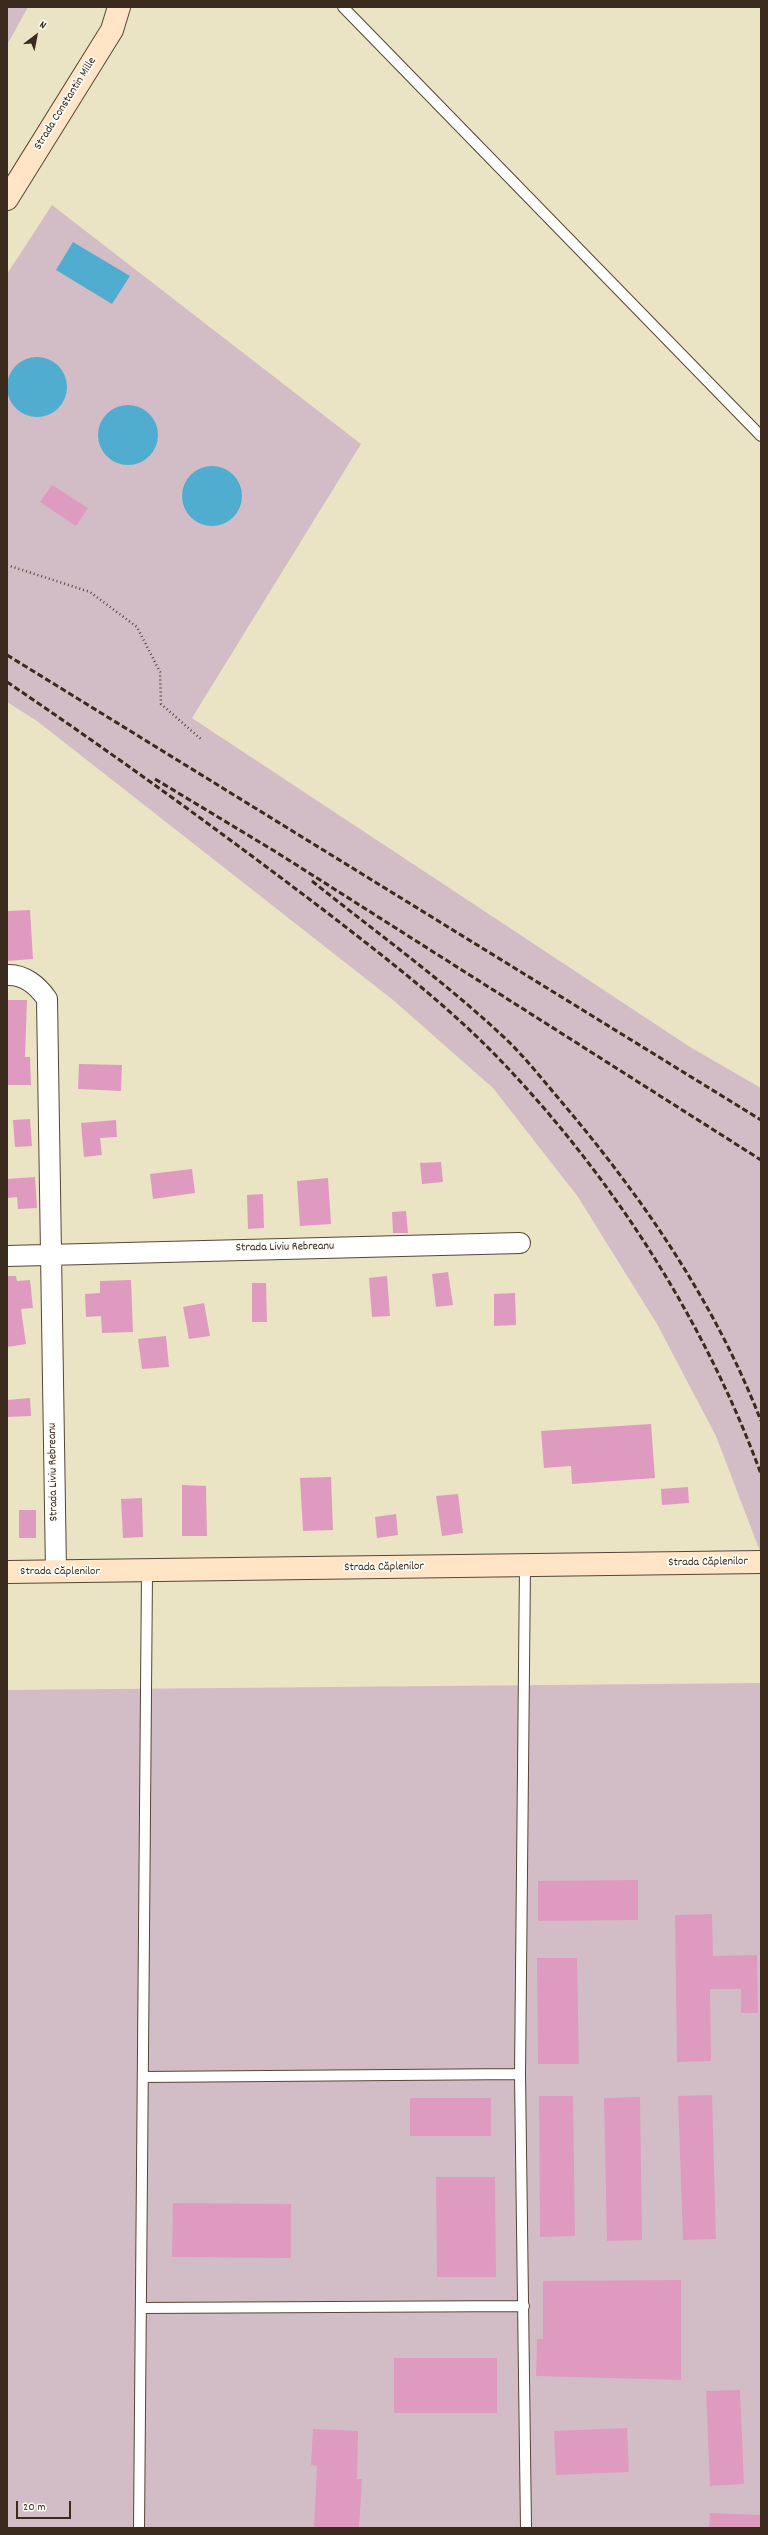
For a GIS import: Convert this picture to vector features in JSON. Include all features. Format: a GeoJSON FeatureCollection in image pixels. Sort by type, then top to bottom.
{"type":"FeatureCollection","features":[{"type":"Feature","properties":{"kind":"street","name":"Strada Constantin Mille"},"geometry":{"type":"LineString","coordinates":[[7,199],[112,30],[119,7]]}},
{"type":"Feature","properties":{"kind":"street","name":"Strada Liviu Rebreanu"},"geometry":{"type":"LineString","coordinates":[[11,975],[38,987],[48,999],[50,1254],[56,1571]]}},
{"type":"Feature","properties":{"kind":"street","name":"Strada Liviu Rebreanu"},"geometry":{"type":"LineString","coordinates":[[7,1256],[520,1243]]}},
{"type":"Feature","properties":{"kind":"street","name":"Strada Căplenilor"},"geometry":{"type":"LineString","coordinates":[[7,1572],[147,1572],[761,1562]]}},
{"type":"Feature","properties":{"kind":"lane"},"geometry":{"type":"LineString","coordinates":[[112,30],[127,7]]}},
{"type":"Feature","properties":{"kind":"lane"},"geometry":{"type":"LineString","coordinates":[[343,7],[761,436]]}},
{"type":"Feature","properties":{"kind":"lane"},"geometry":{"type":"LineString","coordinates":[[525,1566],[520,2074],[526,2528]]}},
{"type":"Feature","properties":{"kind":"lane"},"geometry":{"type":"LineString","coordinates":[[139,2528],[147,1572]]}},
{"type":"Feature","properties":{"kind":"lane"},"geometry":{"type":"LineString","coordinates":[[143,2077],[520,2074]]}},
{"type":"Feature","properties":{"kind":"lane"},"geometry":{"type":"LineString","coordinates":[[140,2308],[524,2306]]}},
{"type":"Feature","properties":{"kind":"path"},"geometry":{"type":"LineString","coordinates":[[7,564],[90,592],[137,627],[160,672],[161,704],[202,740]]}},
{"type":"Feature","properties":{"kind":"shaded area"},"geometry":{"type":"Polygon","coordinates":[[[7,7],[28,7],[7,45],[7,7]]]}},
{"type":"Feature","properties":{"kind":"shaded area"},"geometry":{"type":"Polygon","coordinates":[[[52,205],[361,444],[192,718],[690,1047],[761,1088],[761,1554],[716,1436],[657,1324],[578,1197],[493,1088],[393,1000],[37,721],[7,702],[7,274],[52,205]]]}},
{"type":"Feature","properties":{"kind":"shaded area"},"geometry":{"type":"Polygon","coordinates":[[[761,1683],[761,2528],[7,2528],[7,1690],[761,1683]]]}},
{"type":"Feature","properties":{"kind":"water"},"geometry":{"type":"Polygon","coordinates":[[[73,242],[130,276],[112,304],[56,270],[73,242]]]}},
{"type":"Feature","properties":{"kind":"water"},"geometry":{"type":"Polygon","coordinates":[[[37,357],[54,362],[62,370],[67,387],[62,404],[54,412],[37,417],[20,412],[12,404],[7,387],[12,370],[20,362],[37,357]]]}},
{"type":"Feature","properties":{"kind":"water"},"geometry":{"type":"Polygon","coordinates":[[[128,405],[145,410],[153,418],[158,435],[153,452],[145,460],[128,465],[111,460],[103,452],[98,435],[103,418],[111,410],[128,405]]]}},
{"type":"Feature","properties":{"kind":"water"},"geometry":{"type":"Polygon","coordinates":[[[212,466],[229,471],[237,479],[242,496],[237,513],[229,521],[212,526],[195,521],[187,513],[182,496],[187,479],[195,471],[212,466]]]}},
{"type":"Feature","properties":{"kind":"building"},"geometry":{"type":"Polygon","coordinates":[[[52,485],[88,508],[76,526],[40,502],[52,485]]]}},
{"type":"Feature","properties":{"kind":"building"},"geometry":{"type":"Polygon","coordinates":[[[30,910],[33,959],[7,961],[7,911],[30,910]]]}},
{"type":"Feature","properties":{"kind":"building"},"geometry":{"type":"Polygon","coordinates":[[[7,1000],[27,1000],[25,1057],[30,1057],[31,1085],[7,1085],[7,1000]]]}},
{"type":"Feature","properties":{"kind":"building"},"geometry":{"type":"Polygon","coordinates":[[[79,1064],[122,1065],[121,1091],[78,1089],[79,1064]]]}},
{"type":"Feature","properties":{"kind":"building"},"geometry":{"type":"Polygon","coordinates":[[[30,1119],[32,1146],[15,1147],[13,1120],[30,1119]]]}},
{"type":"Feature","properties":{"kind":"building"},"geometry":{"type":"Polygon","coordinates":[[[116,1120],[117,1137],[100,1138],[102,1155],[84,1157],[81,1123],[116,1120]]]}},
{"type":"Feature","properties":{"kind":"building"},"geometry":{"type":"Polygon","coordinates":[[[441,1162],[443,1182],[422,1184],[420,1163],[441,1162]]]}},
{"type":"Feature","properties":{"kind":"building"},"geometry":{"type":"Polygon","coordinates":[[[192,1169],[195,1193],[153,1199],[150,1174],[192,1169]]]}},
{"type":"Feature","properties":{"kind":"building"},"geometry":{"type":"Polygon","coordinates":[[[35,1177],[37,1208],[18,1209],[17,1197],[7,1198],[7,1179],[35,1177]]]}},
{"type":"Feature","properties":{"kind":"building"},"geometry":{"type":"Polygon","coordinates":[[[328,1178],[331,1224],[300,1226],[297,1181],[328,1178]]]}},
{"type":"Feature","properties":{"kind":"building"},"geometry":{"type":"Polygon","coordinates":[[[263,1194],[264,1228],[248,1229],[247,1195],[263,1194]]]}},
{"type":"Feature","properties":{"kind":"building"},"geometry":{"type":"Polygon","coordinates":[[[406,1211],[408,1233],[393,1233],[392,1212],[406,1211]]]}},
{"type":"Feature","properties":{"kind":"building"},"geometry":{"type":"Polygon","coordinates":[[[448,1272],[453,1305],[436,1307],[432,1274],[448,1272]]]}},
{"type":"Feature","properties":{"kind":"building"},"geometry":{"type":"Polygon","coordinates":[[[7,1276],[16,1276],[17,1281],[30,1280],[33,1308],[21,1309],[26,1344],[7,1347],[7,1276]]]}},
{"type":"Feature","properties":{"kind":"building"},"geometry":{"type":"Polygon","coordinates":[[[387,1276],[390,1316],[372,1317],[369,1278],[387,1276]]]}},
{"type":"Feature","properties":{"kind":"building"},"geometry":{"type":"Polygon","coordinates":[[[131,1280],[133,1332],[102,1333],[101,1316],[86,1317],[85,1294],[100,1293],[100,1281],[131,1280]]]}},
{"type":"Feature","properties":{"kind":"building"},"geometry":{"type":"Polygon","coordinates":[[[252,1283],[266,1283],[267,1322],[252,1322],[252,1283]]]}},
{"type":"Feature","properties":{"kind":"building"},"geometry":{"type":"Polygon","coordinates":[[[515,1293],[516,1325],[494,1326],[494,1294],[515,1293]]]}},
{"type":"Feature","properties":{"kind":"building"},"geometry":{"type":"Polygon","coordinates":[[[204,1303],[210,1336],[189,1339],[183,1307],[204,1303]]]}},
{"type":"Feature","properties":{"kind":"building"},"geometry":{"type":"Polygon","coordinates":[[[166,1336],[169,1367],[142,1369],[138,1339],[166,1336]]]}},
{"type":"Feature","properties":{"kind":"building"},"geometry":{"type":"Polygon","coordinates":[[[30,1398],[31,1416],[7,1417],[7,1400],[30,1398]]]}},
{"type":"Feature","properties":{"kind":"building"},"geometry":{"type":"Polygon","coordinates":[[[651,1424],[655,1478],[572,1484],[571,1466],[544,1468],[541,1431],[651,1424]]]}},
{"type":"Feature","properties":{"kind":"building"},"geometry":{"type":"Polygon","coordinates":[[[331,1477],[333,1530],[303,1531],[300,1478],[331,1477]]]}},
{"type":"Feature","properties":{"kind":"building"},"geometry":{"type":"Polygon","coordinates":[[[182,1485],[206,1486],[207,1536],[182,1536],[182,1485]]]}},
{"type":"Feature","properties":{"kind":"building"},"geometry":{"type":"Polygon","coordinates":[[[688,1487],[689,1503],[662,1505],[661,1489],[688,1487]]]}},
{"type":"Feature","properties":{"kind":"building"},"geometry":{"type":"Polygon","coordinates":[[[458,1494],[463,1533],[442,1536],[436,1496],[458,1494]]]}},
{"type":"Feature","properties":{"kind":"building"},"geometry":{"type":"Polygon","coordinates":[[[142,1498],[143,1537],[123,1538],[121,1499],[142,1498]]]}},
{"type":"Feature","properties":{"kind":"building"},"geometry":{"type":"Polygon","coordinates":[[[19,1510],[36,1510],[36,1538],[19,1538],[19,1510]]]}},
{"type":"Feature","properties":{"kind":"building"},"geometry":{"type":"Polygon","coordinates":[[[396,1514],[398,1535],[377,1538],[375,1517],[396,1514]]]}},
{"type":"Feature","properties":{"kind":"building"},"geometry":{"type":"Polygon","coordinates":[[[638,1880],[638,1920],[538,1921],[538,1881],[638,1880]]]}},
{"type":"Feature","properties":{"kind":"building"},"geometry":{"type":"Polygon","coordinates":[[[712,1914],[713,1956],[757,1955],[758,2013],[741,2013],[741,1989],[710,1989],[711,2061],[677,2062],[675,1915],[712,1914]]]}},
{"type":"Feature","properties":{"kind":"building"},"geometry":{"type":"Polygon","coordinates":[[[537,1958],[577,1958],[579,2064],[538,2064],[537,1958]]]}},
{"type":"Feature","properties":{"kind":"building"},"geometry":{"type":"Polygon","coordinates":[[[712,2095],[716,2239],[683,2240],[678,2096],[712,2095]]]}},
{"type":"Feature","properties":{"kind":"building"},"geometry":{"type":"Polygon","coordinates":[[[539,2096],[573,2096],[575,2236],[540,2237],[539,2096]]]}},
{"type":"Feature","properties":{"kind":"building"},"geometry":{"type":"Polygon","coordinates":[[[640,2097],[642,2240],[607,2241],[604,2098],[640,2097]]]}},
{"type":"Feature","properties":{"kind":"building"},"geometry":{"type":"Polygon","coordinates":[[[410,2098],[491,2098],[491,2136],[410,2136],[410,2098]]]}},
{"type":"Feature","properties":{"kind":"building"},"geometry":{"type":"Polygon","coordinates":[[[436,2177],[495,2177],[496,2277],[437,2277],[436,2177]]]}},
{"type":"Feature","properties":{"kind":"building"},"geometry":{"type":"Polygon","coordinates":[[[173,2203],[291,2204],[291,2258],[172,2257],[173,2203]]]}},
{"type":"Feature","properties":{"kind":"building"},"geometry":{"type":"Polygon","coordinates":[[[681,2280],[681,2380],[536,2376],[537,2339],[543,2339],[543,2281],[681,2280]]]}},
{"type":"Feature","properties":{"kind":"building"},"geometry":{"type":"Polygon","coordinates":[[[394,2358],[497,2358],[497,2413],[394,2413],[394,2358]]]}},
{"type":"Feature","properties":{"kind":"building"},"geometry":{"type":"Polygon","coordinates":[[[740,2390],[744,2484],[710,2486],[706,2391],[740,2390]]]}},
{"type":"Feature","properties":{"kind":"building"},"geometry":{"type":"Polygon","coordinates":[[[627,2428],[629,2472],[556,2475],[554,2431],[627,2428]]]}},
{"type":"Feature","properties":{"kind":"building"},"geometry":{"type":"Polygon","coordinates":[[[313,2429],[358,2431],[357,2479],[362,2479],[359,2528],[314,2528],[317,2466],[311,2465],[313,2429]]]}},
{"type":"Feature","properties":{"kind":"building"},"geometry":{"type":"Polygon","coordinates":[[[710,2513],[761,2515],[761,2528],[709,2528],[710,2513]]]}},
{"type":"Feature","properties":{"kind":"railway"},"geometry":{"type":"LineString","coordinates":[[7,655],[761,1120]]}},
{"type":"Feature","properties":{"kind":"railway"},"geometry":{"type":"LineString","coordinates":[[7,682],[168,794],[325,911],[395,965],[440,1003],[504,1064],[545,1109],[583,1156],[619,1205],[653,1256],[684,1308],[713,1362],[761,1474]]}},
{"type":"Feature","properties":{"kind":"railway"},"geometry":{"type":"LineString","coordinates":[[155,779],[276,852],[761,1160]]}},
{"type":"Feature","properties":{"kind":"railway"},"geometry":{"type":"LineString","coordinates":[[312,881],[437,979],[509,1042],[595,1142],[650,1217],[700,1295],[723,1336],[761,1421]]}}]}
